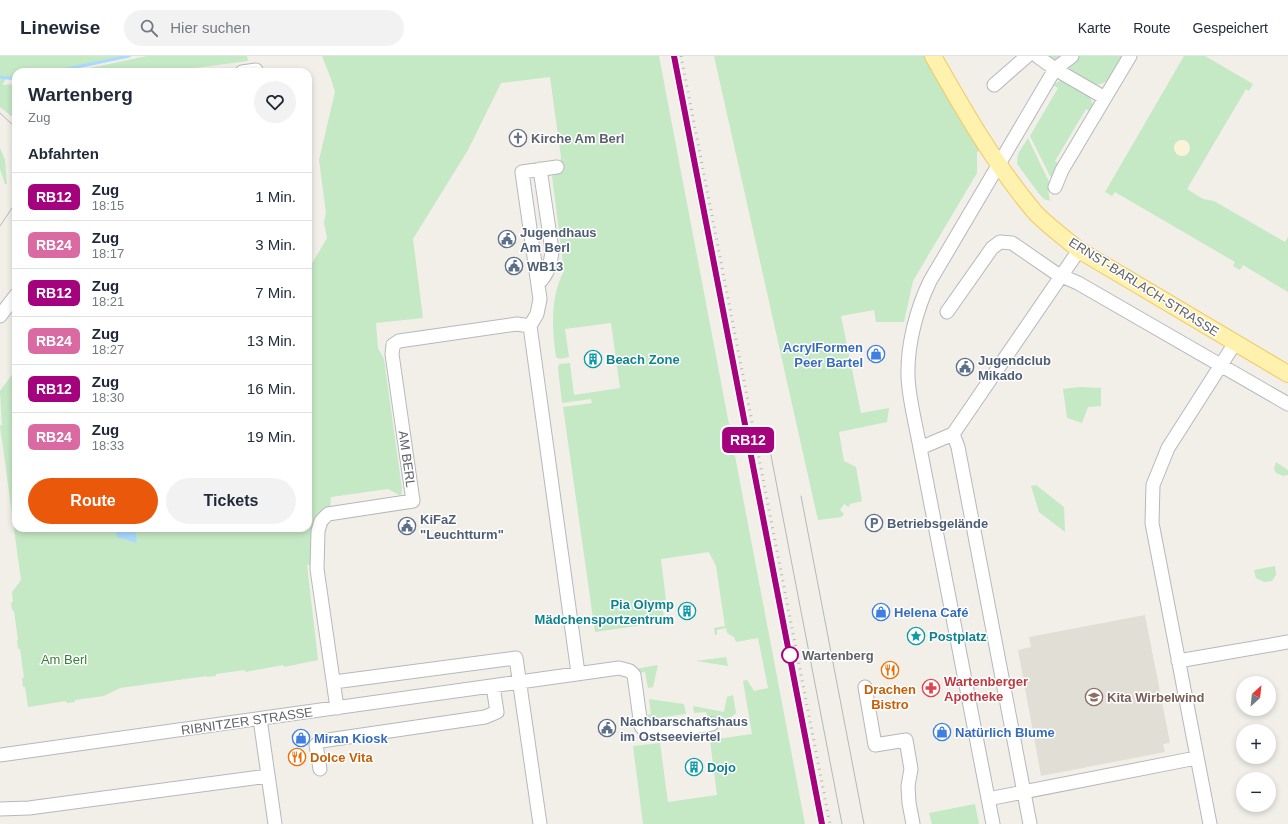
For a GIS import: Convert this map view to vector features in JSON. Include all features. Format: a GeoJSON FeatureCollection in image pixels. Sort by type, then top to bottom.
{"type":"FeatureCollection","features":[{"type":"Feature","properties":{"kind":"main road","name":"ERNST-BARLACH-STRASSE"},"geometry":{"type":"LineString","coordinates":[[933,56],[966,115],[1000,164],[1034,210],[1054,230],[1079,250],[1235,344],[1288,374]]}},
{"type":"Feature","properties":{"kind":"street"},"geometry":{"type":"LineString","coordinates":[[994,85],[1028,56]]}},
{"type":"Feature","properties":{"kind":"street"},"geometry":{"type":"LineString","coordinates":[[1038,56],[1055,69],[1105,98]]}},
{"type":"Feature","properties":{"kind":"street"},"geometry":{"type":"LineString","coordinates":[[993,824],[920,448],[908,377],[910,352],[922,298],[930,281],[1055,69],[1072,56]]}},
{"type":"Feature","properties":{"kind":"street"},"geometry":{"type":"LineString","coordinates":[[1055,187],[1062,170],[1130,56]]}},
{"type":"Feature","properties":{"kind":"street"},"geometry":{"type":"LineString","coordinates":[[557,167],[522,172],[540,299],[539,307],[530,326],[578,673]]}},
{"type":"Feature","properties":{"kind":"street"},"geometry":{"type":"LineString","coordinates":[[538,284],[548,271],[552,250],[540,169]]}},
{"type":"Feature","properties":{"kind":"street","name":"ERNST-BARLACH-STRASSE"},"geometry":{"type":"LineString","coordinates":[[947,312],[992,248],[1000,242],[1012,243],[1062,276],[1084,287],[1288,404]]}},
{"type":"Feature","properties":{"kind":"street"},"geometry":{"type":"LineString","coordinates":[[920,448],[953,434],[1079,250]]}},
{"type":"Feature","properties":{"kind":"street"},"geometry":{"type":"LineString","coordinates":[[0,316],[12,300]]}},
{"type":"Feature","properties":{"kind":"street","name":"AM BERL"},"geometry":{"type":"LineString","coordinates":[[337,708],[317,569],[318,531],[321,521],[328,514],[413,501],[392,354],[393,344],[399,341],[517,324],[530,326]]}},
{"type":"Feature","properties":{"kind":"street"},"geometry":{"type":"LineString","coordinates":[[1210,824],[1196,758],[1152,523],[1153,485],[1168,448],[1235,344]]}},
{"type":"Feature","properties":{"kind":"street"},"geometry":{"type":"LineString","coordinates":[[953,434],[958,447],[1030,824]]}},
{"type":"Feature","properties":{"kind":"street"},"geometry":{"type":"LineString","coordinates":[[1178,661],[1288,642]]}},
{"type":"Feature","properties":{"kind":"street"},"geometry":{"type":"LineString","coordinates":[[334,682],[516,658],[540,824]]}},
{"type":"Feature","properties":{"kind":"street","name":"RIBNITZER STRASSE"},"geometry":{"type":"LineString","coordinates":[[0,755],[620,668],[630,671],[634,675],[641,726],[645,731],[652,733],[712,724]]}},
{"type":"Feature","properties":{"kind":"street"},"geometry":{"type":"LineString","coordinates":[[320,769],[316,745],[321,741],[485,717],[498,712],[493,686]]}},
{"type":"Feature","properties":{"kind":"street"},"geometry":{"type":"LineString","coordinates":[[865,687],[875,745],[906,740],[911,769],[908,786],[909,803],[913,824]]}},
{"type":"Feature","properties":{"kind":"street"},"geometry":{"type":"LineString","coordinates":[[260,719],[275,824]]}},
{"type":"Feature","properties":{"kind":"street"},"geometry":{"type":"LineString","coordinates":[[988,799],[1196,758]]}},
{"type":"Feature","properties":{"kind":"street"},"geometry":{"type":"LineString","coordinates":[[0,809],[29,808],[268,776]]}},
{"type":"Feature","properties":{"kind":"shaded area","name":"Kita Wirbelwind"},"geometry":{"type":"Polygon","coordinates":[[[1145,615],[1170,743],[1163,744],[1165,752],[1041,776],[1018,650],[1031,647],[1029,637],[1145,615]]]}},
{"type":"Feature","properties":{"kind":"green space"},"geometry":{"type":"Polygon","coordinates":[[[0,56],[128,56],[72,68],[12,68],[12,79],[6,79],[2,85],[12,84],[12,117],[0,107],[0,56]]]}},
{"type":"Feature","properties":{"kind":"green space"},"geometry":{"type":"Polygon","coordinates":[[[147,56],[247,56],[248,61],[195,68],[90,68],[147,56]]]}},
{"type":"Feature","properties":{"kind":"green space","name":"Am Berl"},"geometry":{"type":"Polygon","coordinates":[[[322,56],[659,56],[805,824],[643,824],[633,746],[660,743],[668,802],[717,795],[710,740],[752,734],[743,681],[747,680],[754,691],[768,688],[758,638],[736,642],[734,637],[727,633],[726,628],[717,630],[717,635],[715,635],[714,628],[725,626],[716,566],[709,552],[661,559],[666,600],[661,601],[665,622],[595,632],[563,407],[592,403],[591,399],[562,403],[558,368],[559,364],[570,363],[574,395],[620,388],[611,323],[565,329],[569,357],[559,359],[556,357],[553,324],[554,302],[559,281],[564,271],[552,176],[560,169],[561,157],[550,77],[501,83],[468,150],[413,239],[423,318],[376,323],[378,348],[384,359],[402,489],[401,496],[388,489],[331,497],[330,509],[313,564],[307,565],[318,660],[284,667],[283,665],[245,672],[245,670],[216,674],[216,676],[120,688],[104,696],[75,700],[75,702],[67,703],[66,701],[28,707],[25,687],[23,687],[22,678],[24,678],[20,649],[18,649],[14,611],[12,610],[11,602],[13,602],[12,592],[21,580],[14,532],[312,532],[312,263],[327,238],[324,222],[326,213],[319,160],[335,92],[322,56]]]}},
{"type":"Feature","properties":{"kind":"green space"},"geometry":{"type":"Polygon","coordinates":[[[714,56],[927,56],[980,148],[977,153],[977,173],[913,281],[904,322],[876,322],[874,310],[841,316],[861,413],[889,408],[887,422],[839,432],[844,461],[856,467],[862,501],[850,504],[849,507],[844,504],[840,510],[844,514],[842,517],[818,520],[714,56]]]}},
{"type":"Feature","properties":{"kind":"green space"},"geometry":{"type":"Polygon","coordinates":[[[1046,56],[1124,57],[1110,78],[1101,84],[1096,85],[1046,56]]]}},
{"type":"Feature","properties":{"kind":"green space"},"geometry":{"type":"Polygon","coordinates":[[[1184,56],[1205,56],[1253,84],[1249,91],[1246,89],[1187,189],[1203,199],[1214,201],[1285,242],[1288,237],[1288,292],[1243,265],[1240,270],[1233,266],[1235,262],[1115,192],[1112,196],[1105,192],[1184,56]]]}},
{"type":"Feature","properties":{"kind":"green space"},"geometry":{"type":"Polygon","coordinates":[[[1061,80],[1089,94],[1093,105],[1091,112],[1086,109],[1055,161],[1060,165],[1053,178],[1050,176],[1030,136],[1058,88],[1053,85],[1061,80]]]}},
{"type":"Feature","properties":{"kind":"green space"},"geometry":{"type":"Polygon","coordinates":[[[1028,138],[1050,184],[1048,190],[1050,201],[1044,199],[1040,195],[1017,164],[1018,154],[1028,138]]]}},
{"type":"Feature","properties":{"kind":"green space"},"geometry":{"type":"Polygon","coordinates":[[[0,148],[5,160],[7,184],[5,184],[0,169],[0,148]]]}},
{"type":"Feature","properties":{"kind":"green space"},"geometry":{"type":"Polygon","coordinates":[[[12,374],[12,514],[0,426],[2,425],[0,391],[12,374]]]}},
{"type":"Feature","properties":{"kind":"green space"},"geometry":{"type":"Polygon","coordinates":[[[1080,387],[1101,388],[1101,406],[1088,407],[1082,423],[1067,418],[1063,389],[1080,387]]]}},
{"type":"Feature","properties":{"kind":"green space"},"geometry":{"type":"Polygon","coordinates":[[[1276,462],[1288,470],[1288,475],[1283,476],[1276,473],[1274,469],[1276,462]]]}},
{"type":"Feature","properties":{"kind":"green space"},"geometry":{"type":"Polygon","coordinates":[[[1036,485],[1064,507],[1065,532],[1039,512],[1031,486],[1036,485]]]}},
{"type":"Feature","properties":{"kind":"green space"},"geometry":{"type":"Polygon","coordinates":[[[1275,566],[1276,575],[1272,581],[1264,582],[1256,578],[1254,570],[1275,566]]]}},
{"type":"Feature","properties":{"kind":"green space"},"geometry":{"type":"Polygon","coordinates":[[[726,657],[728,666],[696,661],[726,657]]]}},
{"type":"Feature","properties":{"kind":"green space"},"geometry":{"type":"Polygon","coordinates":[[[658,665],[653,687],[648,688],[645,672],[637,673],[635,669],[658,665]]]}},
{"type":"Feature","properties":{"kind":"green space"},"geometry":{"type":"Polygon","coordinates":[[[733,695],[736,713],[730,717],[723,720],[712,720],[708,719],[706,712],[694,713],[693,706],[724,712],[727,697],[733,695]]]}},
{"type":"Feature","properties":{"kind":"green space"},"geometry":{"type":"Polygon","coordinates":[[[649,699],[684,704],[686,714],[656,718],[657,727],[652,726],[647,723],[644,716],[651,714],[649,699]]]}},
{"type":"Feature","properties":{"kind":"green space"},"geometry":{"type":"Polygon","coordinates":[[[975,804],[979,824],[932,824],[929,813],[975,804]]]}},
{"type":"Feature","properties":{"kind":"sand"},"geometry":{"type":"Polygon","coordinates":[[[1182,140],[1188,142],[1190,148],[1188,154],[1182,156],[1176,154],[1174,148],[1176,142],[1182,140]]]}},
{"type":"Feature","properties":{"kind":"water"},"geometry":{"type":"Polygon","coordinates":[[[116,532],[136,532],[137,543],[117,537],[116,532]]]}},
{"type":"Feature","properties":{"kind":"waterway"},"geometry":{"type":"LineString","coordinates":[[72,68],[129,56]]}},
{"type":"Feature","properties":{"kind":"waterway"},"geometry":{"type":"LineString","coordinates":[[0,77],[12,78]]}},
{"type":"Feature","properties":{"kind":"tram line"},"geometry":{"type":"LineString","coordinates":[[0,113],[12,124]]}},
{"type":"Feature","properties":{"kind":"tram line"},"geometry":{"type":"LineString","coordinates":[[0,226],[12,208]]}},
{"type":"Feature","properties":{"kind":"tram line"},"geometry":{"type":"LineString","coordinates":[[769,445],[842,824]]}},
{"type":"Feature","properties":{"kind":"tram line"},"geometry":{"type":"LineString","coordinates":[[801,496],[864,824]]}},
{"type":"Feature","properties":{"kind":"railway"},"geometry":{"type":"LineString","coordinates":[[674,56],[822,824]]}},
{"type":"Feature","properties":{"kind":"railway"},"geometry":{"type":"LineString","coordinates":[[681,56],[830,824]]}},
{"type":"Feature","properties":{"kind":"train","name":"RB12"},"geometry":{"type":"LineString","coordinates":[[674,56],[822,824]]}},
{"type":"Feature","properties":{"kind":"place","name":"Kirche Am Berl"},"geometry":{"type":"Point","coordinates":[518,138]}},
{"type":"Feature","properties":{"kind":"place","name":"Jugendhaus Am Berl"},"geometry":{"type":"Point","coordinates":[507,239]}},
{"type":"Feature","properties":{"kind":"place","name":"WB13"},"geometry":{"type":"Point","coordinates":[514,266]}},
{"type":"Feature","properties":{"kind":"place","name":"AcrylFormen Peer Bartel"},"geometry":{"type":"Point","coordinates":[876,354]}},
{"type":"Feature","properties":{"kind":"place","name":"Beach Zone"},"geometry":{"type":"Point","coordinates":[593,359]}},
{"type":"Feature","properties":{"kind":"place","name":"Jugendclub Mikado"},"geometry":{"type":"Point","coordinates":[965,367]}},
{"type":"Feature","properties":{"kind":"place","name":"Betriebsgelände"},"geometry":{"type":"Point","coordinates":[874,523]}},
{"type":"Feature","properties":{"kind":"place","name":"KiFaZ \"Leuchtturm\""},"geometry":{"type":"Point","coordinates":[407,526]}},
{"type":"Feature","properties":{"kind":"place","name":"Pia Olymp Mädchensportzentrum"},"geometry":{"type":"Point","coordinates":[687,611]}},
{"type":"Feature","properties":{"kind":"place","name":"Helena Café"},"geometry":{"type":"Point","coordinates":[881,612]}},
{"type":"Feature","properties":{"kind":"place","name":"Postplatz"},"geometry":{"type":"Point","coordinates":[916,636]}},
{"type":"Feature","properties":{"kind":"place","name":"Wartenberg"},"geometry":{"type":"Point","coordinates":[790,655]}},
{"type":"Feature","properties":{"kind":"place","name":"Drachen Bistro"},"geometry":{"type":"Point","coordinates":[890,670]}},
{"type":"Feature","properties":{"kind":"place","name":"Wartenberger Apotheke"},"geometry":{"type":"Point","coordinates":[931,688]}},
{"type":"Feature","properties":{"kind":"place","name":"Kita Wirbelwind"},"geometry":{"type":"Point","coordinates":[1094,697]}},
{"type":"Feature","properties":{"kind":"place","name":"Nachbarschaftshaus im Ostseeviertel"},"geometry":{"type":"Point","coordinates":[607,728]}},
{"type":"Feature","properties":{"kind":"place","name":"Natürlich Blume"},"geometry":{"type":"Point","coordinates":[942,732]}},
{"type":"Feature","properties":{"kind":"place","name":"Miran Kiosk"},"geometry":{"type":"Point","coordinates":[301,738]}},
{"type":"Feature","properties":{"kind":"place","name":"Dolce Vita"},"geometry":{"type":"Point","coordinates":[297,757]}},
{"type":"Feature","properties":{"kind":"place","name":"Dojo"},"geometry":{"type":"Point","coordinates":[694,767]}}]}
